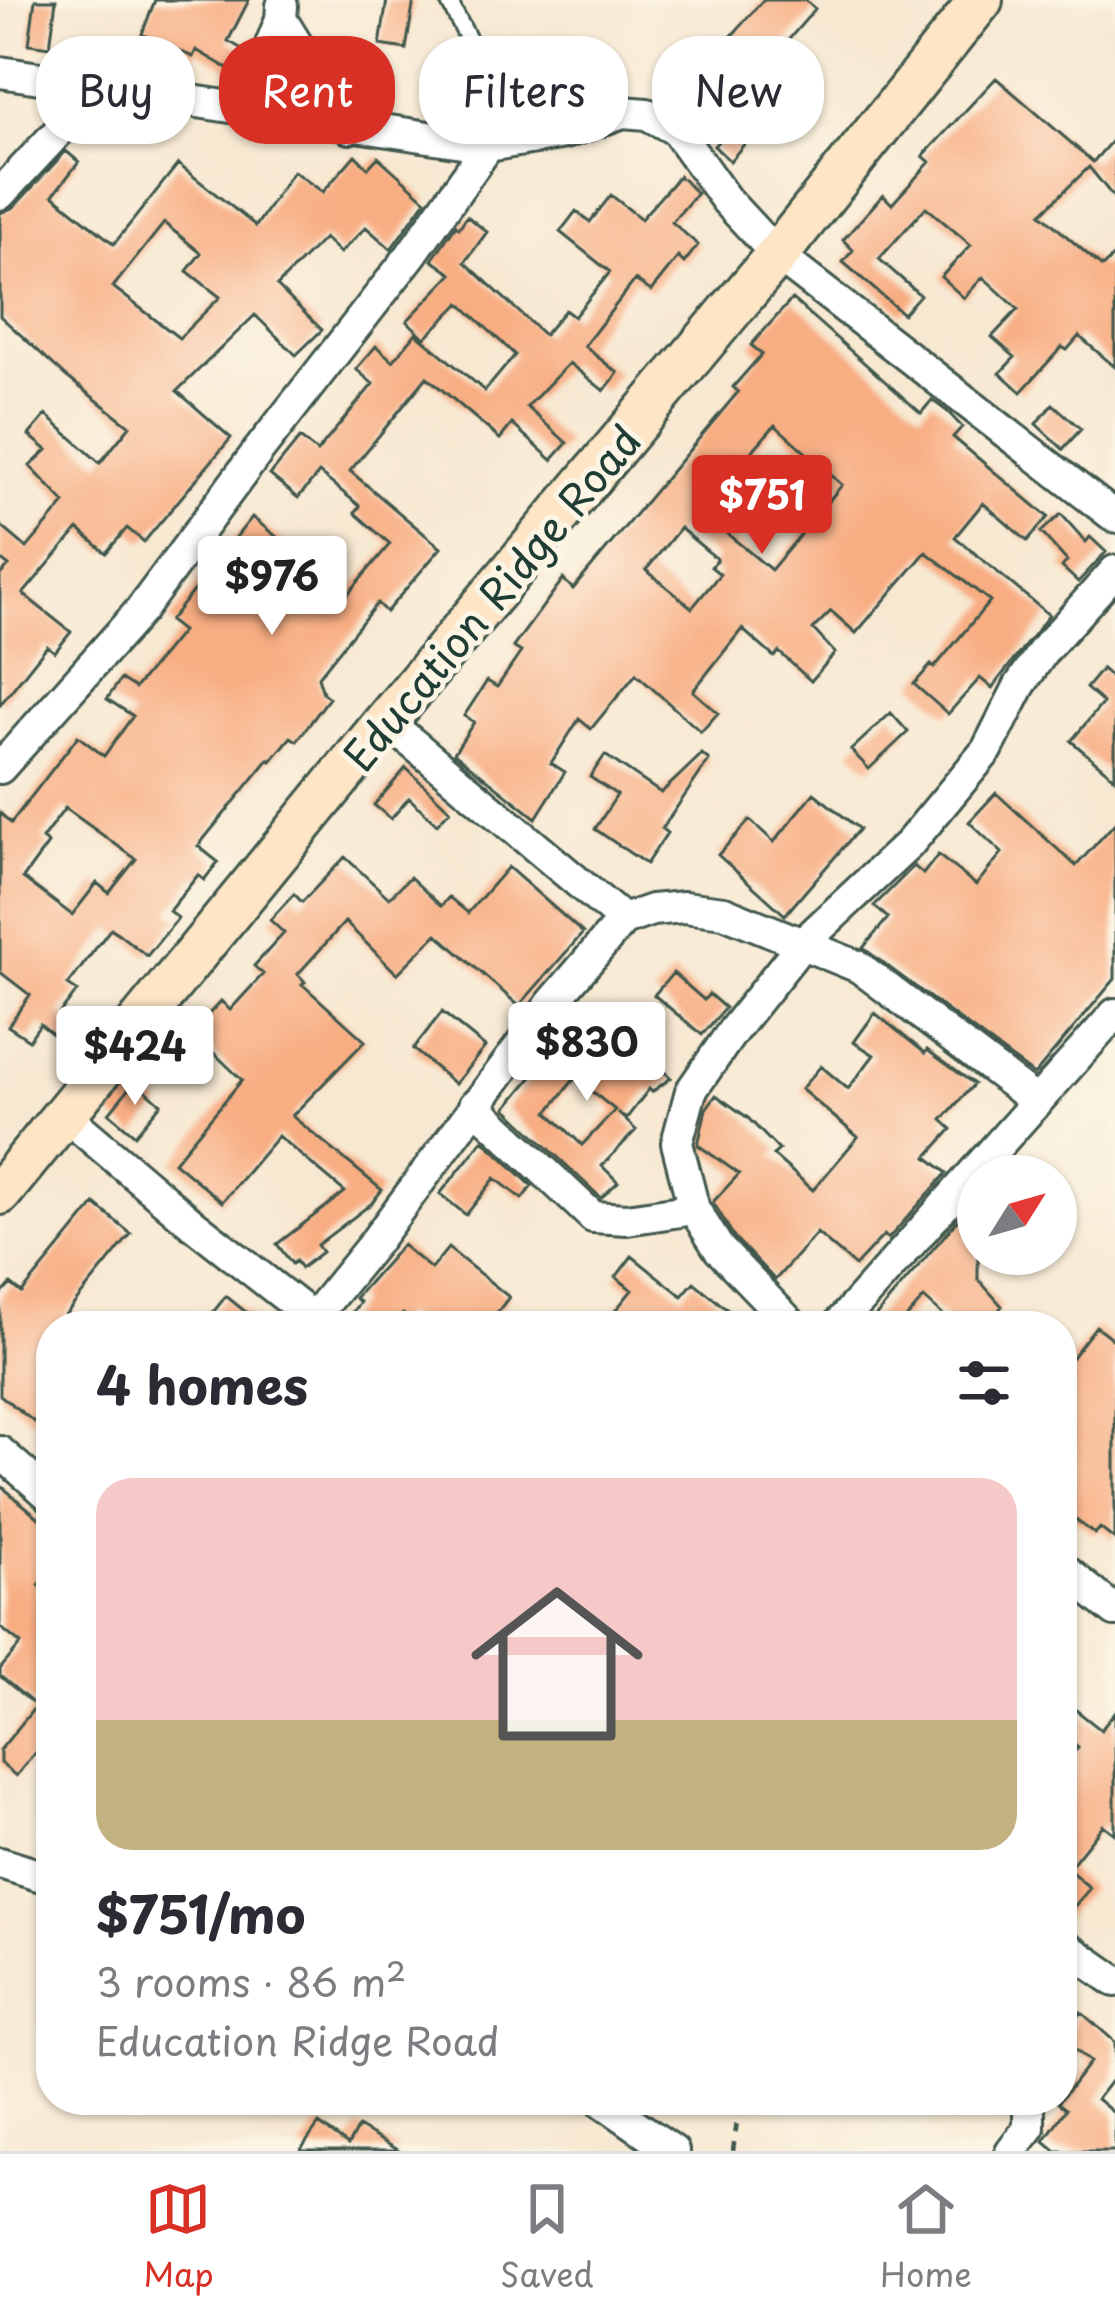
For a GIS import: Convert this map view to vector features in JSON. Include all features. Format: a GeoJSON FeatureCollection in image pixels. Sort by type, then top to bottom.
{"type":"FeatureCollection","features":[{"type":"Feature","properties":{"kind":"main road","name":"Education Ridge Road"},"geometry":{"type":"LineString","coordinates":[[0,1192],[386,721],[777,256],[981,0]]}},
{"type":"Feature","properties":{"kind":"street"},"geometry":{"type":"LineString","coordinates":[[282,9],[297,36]]}},
{"type":"Feature","properties":{"kind":"street"},"geometry":{"type":"LineString","coordinates":[[0,72],[36,77]]}},
{"type":"Feature","properties":{"kind":"street"},"geometry":{"type":"LineString","coordinates":[[628,112],[647,114],[676,130],[726,200],[777,256],[1115,517]]}},
{"type":"Feature","properties":{"kind":"street"},"geometry":{"type":"LineString","coordinates":[[395,134],[505,144]]}},
{"type":"Feature","properties":{"kind":"street"},"geometry":{"type":"LineString","coordinates":[[0,194],[47,144]]}},
{"type":"Feature","properties":{"kind":"street"},"geometry":{"type":"LineString","coordinates":[[0,768],[140,611],[488,146]]}},
{"type":"Feature","properties":{"kind":"street"},"geometry":{"type":"LineString","coordinates":[[779,1311],[719,1249],[694,1210],[677,1143],[692,1091],[731,1032],[801,945],[909,844],[987,750],[1044,650],[1115,571]]}},
{"type":"Feature","properties":{"kind":"street"},"geometry":{"type":"LineString","coordinates":[[386,721],[622,920]]}},
{"type":"Feature","properties":{"kind":"street"},"geometry":{"type":"LineString","coordinates":[[326,1311],[474,1105],[622,920],[652,910],[684,907],[724,912],[859,967],[1037,1102]]}},
{"type":"Feature","properties":{"kind":"street"},"geometry":{"type":"LineString","coordinates":[[850,1311],[1115,1014]]}},
{"type":"Feature","properties":{"kind":"street"},"geometry":{"type":"LineString","coordinates":[[474,1105],[593,1217],[627,1219],[694,1210]]}},
{"type":"Feature","properties":{"kind":"street"},"geometry":{"type":"LineString","coordinates":[[66,1116],[304,1311]]}},
{"type":"Feature","properties":{"kind":"street"},"geometry":{"type":"LineString","coordinates":[[0,1452],[36,1484]]}},
{"type":"Feature","properties":{"kind":"street"},"geometry":{"type":"LineString","coordinates":[[1077,1580],[1115,1611]]}},
{"type":"Feature","properties":{"kind":"street"},"geometry":{"type":"LineString","coordinates":[[0,1863],[36,1875]]}},
{"type":"Feature","properties":{"kind":"street"},"geometry":{"type":"LineString","coordinates":[[1077,1954],[1115,1981]]}},
{"type":"Feature","properties":{"kind":"street"},"geometry":{"type":"LineString","coordinates":[[612,2115],[631,2139],[673,2151]]}},
{"type":"Feature","properties":{"kind":"street"},"geometry":{"type":"LineString","coordinates":[[1011,2151],[1029,2128],[1029,2115]]}},
{"type":"Feature","properties":{"kind":"lane"},"geometry":{"type":"LineString","coordinates":[[448,0],[467,36]]}},
{"type":"Feature","properties":{"kind":"path"},"geometry":{"type":"LineString","coordinates":[[733,2151],[738,2115]]}},
{"type":"Feature","properties":{"kind":"building"},"geometry":{"type":"Polygon","coordinates":[[[35,0],[56,0],[51,36],[36,36],[36,45],[29,44],[35,0]]]}},
{"type":"Feature","properties":{"kind":"building"},"geometry":{"type":"Polygon","coordinates":[[[155,0],[249,0],[231,36],[219,36],[219,63],[195,52],[195,36],[142,34],[155,0]]]}},
{"type":"Feature","properties":{"kind":"building"},"geometry":{"type":"Polygon","coordinates":[[[387,0],[414,0],[406,49],[395,47],[395,36],[381,36],[387,0]]]}},
{"type":"Feature","properties":{"kind":"building"},"geometry":{"type":"Polygon","coordinates":[[[763,0],[805,0],[815,9],[792,36],[732,36],[763,0]]]}},
{"type":"Feature","properties":{"kind":"building"},"geometry":{"type":"Polygon","coordinates":[[[996,78],[1093,162],[1115,137],[1115,199],[1089,167],[1041,214],[1102,267],[1115,255],[1115,367],[1079,336],[1067,350],[1062,347],[1021,392],[1000,373],[1015,357],[992,337],[1018,309],[983,277],[964,298],[941,277],[971,245],[926,207],[879,259],[920,295],[903,314],[843,262],[853,250],[843,240],[883,195],[892,204],[930,162],[923,156],[996,78]]]}},
{"type":"Feature","properties":{"kind":"building"},"geometry":{"type":"Polygon","coordinates":[[[716,144],[744,144],[730,161],[716,144]]]}},
{"type":"Feature","properties":{"kind":"building"},"geometry":{"type":"Polygon","coordinates":[[[66,151],[79,162],[53,195],[114,244],[178,164],[256,226],[293,171],[323,192],[355,155],[368,168],[378,157],[426,200],[391,249],[366,227],[340,253],[324,238],[277,286],[322,330],[296,355],[255,315],[177,391],[231,438],[144,542],[127,528],[106,553],[78,529],[23,594],[71,632],[55,652],[47,646],[0,705],[0,575],[9,566],[0,559],[0,525],[27,548],[65,503],[30,466],[47,450],[29,435],[46,415],[100,463],[130,426],[0,316],[0,213],[14,207],[66,151]],[[164,223],[113,287],[179,338],[220,297],[187,271],[201,253],[164,223]]]}},
{"type":"Feature","properties":{"kind":"building"},"geometry":{"type":"Polygon","coordinates":[[[679,176],[697,193],[672,222],[698,245],[684,263],[678,257],[651,291],[635,280],[584,346],[618,373],[604,391],[569,363],[527,407],[567,443],[552,460],[512,424],[500,439],[427,377],[350,471],[441,548],[386,612],[377,603],[318,677],[329,698],[297,741],[291,737],[269,759],[198,846],[218,862],[204,880],[198,875],[169,911],[178,918],[147,956],[111,928],[68,985],[77,991],[60,1013],[88,1036],[75,1052],[40,1024],[29,1040],[8,1026],[30,995],[0,972],[0,813],[11,823],[78,736],[104,756],[133,716],[107,699],[121,679],[135,688],[182,631],[169,621],[252,517],[348,594],[390,544],[355,513],[360,506],[319,473],[298,498],[270,475],[300,438],[317,452],[373,384],[356,369],[376,346],[393,361],[416,333],[485,391],[515,355],[460,303],[425,338],[407,321],[452,274],[432,260],[456,225],[459,228],[467,216],[487,232],[465,262],[544,335],[565,310],[574,317],[610,272],[560,232],[576,211],[590,222],[611,195],[641,219],[679,176]],[[65,808],[42,839],[48,844],[23,878],[72,915],[97,883],[109,893],[136,859],[65,808]]]}},
{"type":"Feature","properties":{"kind":"building"},"geometry":{"type":"Polygon","coordinates":[[[792,299],[921,413],[932,400],[948,412],[962,427],[953,437],[1048,517],[1027,541],[983,503],[955,537],[1049,615],[992,688],[980,678],[948,714],[914,684],[931,665],[934,668],[990,601],[926,552],[856,633],[831,611],[813,629],[835,653],[811,681],[779,652],[774,657],[742,629],[693,691],[718,713],[701,732],[636,674],[591,729],[579,719],[551,763],[565,772],[536,818],[454,753],[474,722],[464,716],[487,681],[497,687],[521,652],[513,647],[563,579],[573,589],[738,392],[733,387],[762,354],[751,345],[792,299]],[[775,425],[700,511],[771,570],[842,485],[775,425]],[[680,528],[646,570],[692,608],[720,574],[711,567],[717,559],[680,528]]]}},
{"type":"Feature","properties":{"kind":"building"},"geometry":{"type":"Polygon","coordinates":[[[1053,404],[1081,429],[1063,449],[1036,424],[1053,404]]]}},
{"type":"Feature","properties":{"kind":"building"},"geometry":{"type":"Polygon","coordinates":[[[1061,514],[1086,542],[1090,537],[1106,552],[1078,582],[1062,567],[1067,561],[1041,532],[1061,514]]]}},
{"type":"Feature","properties":{"kind":"building"},"geometry":{"type":"Polygon","coordinates":[[[1102,669],[1115,681],[1115,778],[1071,741],[1103,703],[1086,688],[1102,669]]]}},
{"type":"Feature","properties":{"kind":"building"},"geometry":{"type":"Polygon","coordinates":[[[891,713],[908,732],[869,769],[851,750],[891,713]]]}},
{"type":"Feature","properties":{"kind":"building"},"geometry":{"type":"Polygon","coordinates":[[[702,754],[709,760],[662,829],[667,833],[646,864],[595,829],[617,795],[590,777],[605,755],[661,793],[702,754]]]}},
{"type":"Feature","properties":{"kind":"building"},"geometry":{"type":"Polygon","coordinates":[[[406,768],[450,810],[437,824],[409,798],[391,819],[374,805],[406,768]]]}},
{"type":"Feature","properties":{"kind":"building"},"geometry":{"type":"Polygon","coordinates":[[[814,793],[859,829],[785,915],[718,855],[750,820],[774,842],[814,793]]]}},
{"type":"Feature","properties":{"kind":"building"},"geometry":{"type":"Polygon","coordinates":[[[996,793],[1076,866],[1115,823],[1115,979],[1034,1075],[863,948],[888,918],[874,906],[914,866],[923,874],[938,855],[976,885],[1002,853],[969,822],[996,793]]]}},
{"type":"Feature","properties":{"kind":"building"},"geometry":{"type":"Polygon","coordinates":[[[345,857],[389,898],[410,877],[441,906],[449,897],[468,913],[508,867],[583,933],[519,1006],[437,934],[397,974],[345,922],[298,974],[302,984],[365,1041],[292,1116],[382,1190],[317,1245],[322,1252],[301,1268],[277,1244],[345,1192],[278,1136],[222,1202],[174,1162],[242,1080],[192,1032],[221,1001],[230,1010],[263,974],[254,966],[284,933],[270,920],[294,894],[302,902],[345,857]]]}},
{"type":"Feature","properties":{"kind":"building"},"geometry":{"type":"Polygon","coordinates":[[[673,973],[704,1000],[709,994],[725,1008],[702,1035],[654,995],[673,973]]]}},
{"type":"Feature","properties":{"kind":"building"},"geometry":{"type":"Polygon","coordinates":[[[442,1012],[485,1047],[455,1084],[413,1049],[442,1012]]]}},
{"type":"Feature","properties":{"kind":"building"},"geometry":{"type":"Polygon","coordinates":[[[875,1013],[974,1084],[942,1120],[952,1129],[927,1157],[947,1173],[888,1239],[884,1235],[855,1266],[817,1233],[775,1280],[734,1237],[713,1202],[739,1174],[698,1145],[706,1109],[716,1095],[748,1118],[779,1150],[773,1155],[813,1190],[858,1137],[801,1089],[821,1066],[848,1089],[874,1055],[854,1042],[875,1013]]]}},
{"type":"Feature","properties":{"kind":"building"},"geometry":{"type":"Polygon","coordinates":[[[618,1030],[671,1078],[652,1092],[649,1089],[626,1119],[617,1112],[636,1130],[602,1166],[618,1182],[601,1198],[506,1108],[565,1037],[592,1059],[618,1030]],[[575,1078],[548,1112],[582,1145],[615,1110],[575,1078]]]}},
{"type":"Feature","properties":{"kind":"building"},"geometry":{"type":"Polygon","coordinates":[[[135,1081],[161,1104],[135,1135],[109,1113],[135,1081]]]}},
{"type":"Feature","properties":{"kind":"building"},"geometry":{"type":"Polygon","coordinates":[[[483,1140],[532,1186],[522,1199],[495,1178],[466,1215],[440,1194],[483,1140]]]}},
{"type":"Feature","properties":{"kind":"building"},"geometry":{"type":"Polygon","coordinates":[[[95,1204],[131,1234],[68,1311],[36,1311],[34,1422],[0,1395],[0,1296],[11,1284],[22,1293],[95,1204]]]}},
{"type":"Feature","properties":{"kind":"building"},"geometry":{"type":"Polygon","coordinates":[[[957,1221],[957,1275],[978,1275],[1002,1306],[998,1311],[938,1311],[924,1298],[912,1311],[880,1311],[957,1221]]]}},
{"type":"Feature","properties":{"kind":"building"},"geometry":{"type":"Polygon","coordinates":[[[402,1245],[431,1269],[448,1248],[509,1297],[498,1311],[353,1311],[360,1302],[355,1298],[402,1245]]]}},
{"type":"Feature","properties":{"kind":"building"},"geometry":{"type":"Polygon","coordinates":[[[632,1256],[682,1296],[694,1282],[729,1311],[615,1311],[632,1290],[616,1277],[632,1256]]]}},
{"type":"Feature","properties":{"kind":"building"},"geometry":{"type":"Polygon","coordinates":[[[226,1296],[244,1311],[214,1311],[226,1296]]]}},
{"type":"Feature","properties":{"kind":"building"},"geometry":{"type":"Polygon","coordinates":[[[1096,1326],[1115,1341],[1115,1540],[1100,1528],[1095,1534],[1077,1521],[1077,1351],[1096,1326]]]}},
{"type":"Feature","properties":{"kind":"building"},"geometry":{"type":"Polygon","coordinates":[[[0,1485],[36,1515],[36,1706],[0,1676],[0,1669],[21,1644],[0,1627],[0,1485]]]}},
{"type":"Feature","properties":{"kind":"building"},"geometry":{"type":"Polygon","coordinates":[[[36,1706],[36,1751],[16,1776],[0,1763],[0,1750],[36,1706]]]}},
{"type":"Feature","properties":{"kind":"building"},"geometry":{"type":"Polygon","coordinates":[[[1077,1711],[1101,1730],[1115,1712],[1115,1834],[1103,1825],[1077,1858],[1077,1748],[1077,1711]]]}},
{"type":"Feature","properties":{"kind":"building"},"geometry":{"type":"Polygon","coordinates":[[[1077,1877],[1090,1888],[1077,1903],[1077,1877]]]}},
{"type":"Feature","properties":{"kind":"building"},"geometry":{"type":"Polygon","coordinates":[[[1081,2012],[1115,2042],[1115,2076],[1097,2099],[1115,2114],[1115,2151],[1056,2151],[1044,2141],[1062,2115],[1077,2115],[1077,2079],[1090,2062],[1077,2051],[1081,2012]]]}},
{"type":"Feature","properties":{"kind":"building"},"geometry":{"type":"Polygon","coordinates":[[[319,2124],[348,2145],[358,2127],[399,2151],[300,2151],[319,2124]]]}}]}
